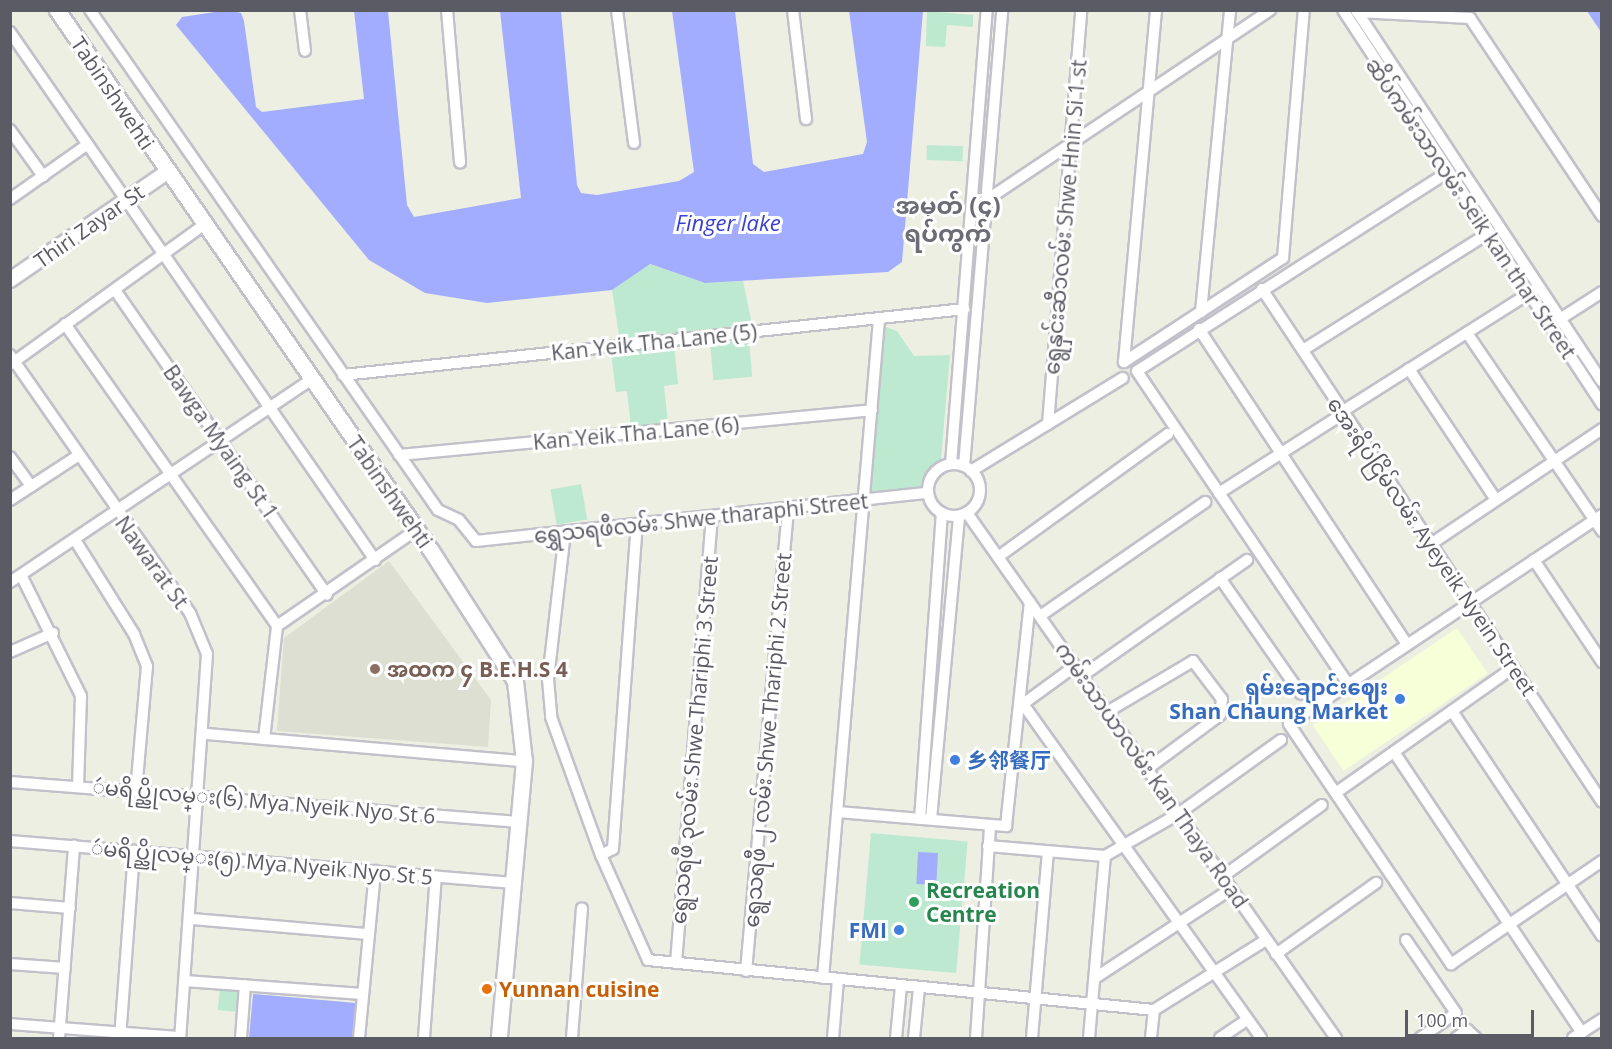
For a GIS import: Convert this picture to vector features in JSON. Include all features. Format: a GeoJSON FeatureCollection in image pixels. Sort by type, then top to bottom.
{"type":"FeatureCollection","features":[{"type":"Feature","properties":{"kind":"main road","name":"Tabinshwehti"},"geometry":{"type":"LineString","coordinates":[[57,10],[416,530],[515,681],[524,761],[499,1038]]}},
{"type":"Feature","properties":{"kind":"street"},"geometry":{"type":"LineString","coordinates":[[90,10],[399,455]]}},
{"type":"Feature","properties":{"kind":"street"},"geometry":{"type":"LineString","coordinates":[[300,10],[304,51]]}},
{"type":"Feature","properties":{"kind":"street"},"geometry":{"type":"LineString","coordinates":[[447,10],[460,162]]}},
{"type":"Feature","properties":{"kind":"street"},"geometry":{"type":"LineString","coordinates":[[617,10],[634,143]]}},
{"type":"Feature","properties":{"kind":"street"},"geometry":{"type":"LineString","coordinates":[[793,10],[806,119]]}},
{"type":"Feature","properties":{"kind":"street"},"geometry":{"type":"LineString","coordinates":[[951,464],[987,10]]}},
{"type":"Feature","properties":{"kind":"street"},"geometry":{"type":"LineString","coordinates":[[926,819],[963,515],[980,496],[968,468],[986,200],[1002,10]]}},
{"type":"Feature","properties":{"kind":"street","name":"ရွေနှင်းဆီ၁လမ်း Shwe Hnin Si 1 st"},"geometry":{"type":"LineString","coordinates":[[1048,424],[1081,10]]}},
{"type":"Feature","properties":{"kind":"street"},"geometry":{"type":"LineString","coordinates":[[1156,10],[1124,362],[1283,258],[1304,10]]}},
{"type":"Feature","properties":{"kind":"street"},"geometry":{"type":"LineString","coordinates":[[1201,312],[1230,10]]}},
{"type":"Feature","properties":{"kind":"street"},"geometry":{"type":"LineString","coordinates":[[971,209],[1070,146],[1270,10]]}},
{"type":"Feature","properties":{"kind":"street","name":"ဆိပ်ကမ်းသာလမ်း Seik kan thar Street"},"geometry":{"type":"LineString","coordinates":[[1343,10],[1487,234],[1602,405]]}},
{"type":"Feature","properties":{"kind":"street"},"geometry":{"type":"LineString","coordinates":[[1357,11],[1470,18],[1602,216]]}},
{"type":"Feature","properties":{"kind":"street","name":"ဆိပ်ကမ်းသာလမ်း Seik kan thar Street"},"geometry":{"type":"LineString","coordinates":[[1357,11],[1602,381]]}},
{"type":"Feature","properties":{"kind":"street"},"geometry":{"type":"LineString","coordinates":[[10,32],[375,560]]}},
{"type":"Feature","properties":{"kind":"street"},"geometry":{"type":"LineString","coordinates":[[10,130],[43,176]]}},
{"type":"Feature","properties":{"kind":"street"},"geometry":{"type":"LineString","coordinates":[[10,200],[88,144]]}},
{"type":"Feature","properties":{"kind":"street","name":"Thiri Zayar St"},"geometry":{"type":"LineString","coordinates":[[10,280],[167,172]]}},
{"type":"Feature","properties":{"kind":"street"},"geometry":{"type":"LineString","coordinates":[[1348,684],[1137,371],[1199,329],[1447,172]]}},
{"type":"Feature","properties":{"kind":"street"},"geometry":{"type":"LineString","coordinates":[[12,360],[115,290],[204,225]]}},
{"type":"Feature","properties":{"kind":"street"},"geometry":{"type":"LineString","coordinates":[[1303,350],[1487,234]]}},
{"type":"Feature","properties":{"kind":"street"},"geometry":{"type":"LineString","coordinates":[[1219,493],[1281,458],[1343,412],[1539,287]]}},
{"type":"Feature","properties":{"kind":"street","name":"အေးရိပ်ငြိမ်လမ်း Ayeyeik Nyein Street"},"geometry":{"type":"LineString","coordinates":[[1262,289],[1602,802]]}},
{"type":"Feature","properties":{"kind":"street","name":"Bawga Myaing St 1"},"geometry":{"type":"LineString","coordinates":[[115,290],[327,595]]}},
{"type":"Feature","properties":{"kind":"street"},"geometry":{"type":"LineString","coordinates":[[1560,319],[1602,292]]}},
{"type":"Feature","properties":{"kind":"street","name":"Kan Yeik Tha Lane (5)"},"geometry":{"type":"LineString","coordinates":[[343,375],[965,309]]}},
{"type":"Feature","properties":{"kind":"street"},"geometry":{"type":"LineString","coordinates":[[823,978],[879,319]]}},
{"type":"Feature","properties":{"kind":"street"},"geometry":{"type":"LineString","coordinates":[[65,324],[277,626],[264,739]]}},
{"type":"Feature","properties":{"kind":"street"},"geometry":{"type":"LineString","coordinates":[[1199,329],[1281,458],[1407,645]]}},
{"type":"Feature","properties":{"kind":"street"},"geometry":{"type":"LineString","coordinates":[[1467,333],[1554,461],[1598,517],[1602,531]]}},
{"type":"Feature","properties":{"kind":"street","name":"Nawarat St"},"geometry":{"type":"LineString","coordinates":[[12,360],[116,511],[190,613],[207,654],[206,734],[192,920],[180,1038]]}},
{"type":"Feature","properties":{"kind":"street"},"geometry":{"type":"LineString","coordinates":[[1409,369],[1496,500]]}},
{"type":"Feature","properties":{"kind":"street"},"geometry":{"type":"LineString","coordinates":[[926,819],[942,515],[927,493],[934,472],[951,464],[968,468],[1048,424],[1123,378]]}},
{"type":"Feature","properties":{"kind":"street"},"geometry":{"type":"LineString","coordinates":[[10,582],[22,577],[171,472],[312,379]]}},
{"type":"Feature","properties":{"kind":"street","name":"Kan Yeik Tha Lane (6)"},"geometry":{"type":"LineString","coordinates":[[399,455],[872,410]]}},
{"type":"Feature","properties":{"kind":"street"},"geometry":{"type":"LineString","coordinates":[[1431,544],[1602,429]]}},
{"type":"Feature","properties":{"kind":"street"},"geometry":{"type":"LineString","coordinates":[[998,557],[1168,435]]}},
{"type":"Feature","properties":{"kind":"street"},"geometry":{"type":"LineString","coordinates":[[10,500],[79,455]]}},
{"type":"Feature","properties":{"kind":"street","name":"ရွှေသရဖီလမ်း Shwe tharaphi Street"},"geometry":{"type":"LineString","coordinates":[[399,455],[441,514],[459,520],[476,541],[788,510],[927,493]]}},
{"type":"Feature","properties":{"kind":"street"},"geometry":{"type":"LineString","coordinates":[[10,457],[31,486]]}},
{"type":"Feature","properties":{"kind":"street"},"geometry":{"type":"LineString","coordinates":[[1040,616],[1205,502]]}},
{"type":"Feature","properties":{"kind":"street","name":"ရွေသရဖီ ၂ လမ်း Shwe Thariphi 2 Street"},"geometry":{"type":"LineString","coordinates":[[746,970],[788,510]]}},
{"type":"Feature","properties":{"kind":"street"},"geometry":{"type":"LineString","coordinates":[[942,515],[963,515]]}},
{"type":"Feature","properties":{"kind":"street","name":"ကမ်းသာယာလမ်း Kan Thaya Road"},"geometry":{"type":"LineString","coordinates":[[963,515],[998,557],[1336,1038]]}},
{"type":"Feature","properties":{"kind":"street","name":"ရွေသရဖီ ၃လမ်း Shwe Thariphi 3 Street"},"geometry":{"type":"LineString","coordinates":[[676,963],[712,517]]}},
{"type":"Feature","properties":{"kind":"street"},"geometry":{"type":"LineString","coordinates":[[1598,517],[1289,724],[1451,964],[1602,861]]}},
{"type":"Feature","properties":{"kind":"street"},"geometry":{"type":"LineString","coordinates":[[601,855],[614,849],[637,525]]}},
{"type":"Feature","properties":{"kind":"street"},"geometry":{"type":"LineString","coordinates":[[277,626],[327,595],[416,530]]}},
{"type":"Feature","properties":{"kind":"street"},"geometry":{"type":"LineString","coordinates":[[565,532],[548,679],[551,717],[601,855],[648,960],[1154,1010],[1266,940]]}},
{"type":"Feature","properties":{"kind":"street"},"geometry":{"type":"LineString","coordinates":[[75,540],[134,634],[147,666],[136,791]]}},
{"type":"Feature","properties":{"kind":"street"},"geometry":{"type":"LineString","coordinates":[[1023,704],[1078,671],[1247,560]]}},
{"type":"Feature","properties":{"kind":"street"},"geometry":{"type":"LineString","coordinates":[[1534,560],[1602,662]]}},
{"type":"Feature","properties":{"kind":"street"},"geometry":{"type":"LineString","coordinates":[[22,577],[53,633],[81,696],[78,786]]}},
{"type":"Feature","properties":{"kind":"street"},"geometry":{"type":"LineString","coordinates":[[1220,578],[1301,694]]}},
{"type":"Feature","properties":{"kind":"street"},"geometry":{"type":"LineString","coordinates":[[838,812],[926,819],[990,828],[1010,822],[1023,704],[1030,602]]}},
{"type":"Feature","properties":{"kind":"street"},"geometry":{"type":"LineString","coordinates":[[10,652],[53,633]]}},
{"type":"Feature","properties":{"kind":"street"},"geometry":{"type":"LineString","coordinates":[[1107,712],[1192,661],[1210,682],[1224,703],[1220,715],[1147,769]]}},
{"type":"Feature","properties":{"kind":"street"},"geometry":{"type":"LineString","coordinates":[[1337,792],[1513,668]]}},
{"type":"Feature","properties":{"kind":"street"},"geometry":{"type":"LineString","coordinates":[[1023,704],[1261,1038]]}},
{"type":"Feature","properties":{"kind":"street"},"geometry":{"type":"LineString","coordinates":[[1452,711],[1602,936]]}},
{"type":"Feature","properties":{"kind":"street"},"geometry":{"type":"LineString","coordinates":[[206,734],[524,761]]}},
{"type":"Feature","properties":{"kind":"street"},"geometry":{"type":"LineString","coordinates":[[988,846],[1105,856],[1178,814],[1281,740]]}},
{"type":"Feature","properties":{"kind":"street"},"geometry":{"type":"LineString","coordinates":[[1394,752],[1577,1036],[1602,1020]]}},
{"type":"Feature","properties":{"kind":"street","name":"ဴမရိပ္ညိုလမ္း(၆) Mya Nyeik Nyo St 6"},"geometry":{"type":"LineString","coordinates":[[10,782],[518,822]]}},
{"type":"Feature","properties":{"kind":"street"},"geometry":{"type":"LineString","coordinates":[[1222,877],[1322,805]]}},
{"type":"Feature","properties":{"kind":"street"},"geometry":{"type":"LineString","coordinates":[[976,1038],[990,828]]}},
{"type":"Feature","properties":{"kind":"street","name":"ဴမရိပ္ညိုလမ္း(၅) Mya Nyeik Nyo St 5"},"geometry":{"type":"LineString","coordinates":[[10,841],[513,883]]}},
{"type":"Feature","properties":{"kind":"street"},"geometry":{"type":"LineString","coordinates":[[60,1033],[74,846]]}},
{"type":"Feature","properties":{"kind":"street"},"geometry":{"type":"LineString","coordinates":[[120,1035],[134,851]]}},
{"type":"Feature","properties":{"kind":"street"},"geometry":{"type":"LineString","coordinates":[[1032,1038],[1048,852]]}},
{"type":"Feature","properties":{"kind":"street"},"geometry":{"type":"LineString","coordinates":[[1089,1038],[1105,856]]}},
{"type":"Feature","properties":{"kind":"street"},"geometry":{"type":"LineString","coordinates":[[359,1038],[375,871]]}},
{"type":"Feature","properties":{"kind":"street"},"geometry":{"type":"LineString","coordinates":[[424,1038],[436,876]]}},
{"type":"Feature","properties":{"kind":"street"},"geometry":{"type":"LineString","coordinates":[[1276,954],[1376,884]]}},
{"type":"Feature","properties":{"kind":"street"},"geometry":{"type":"LineString","coordinates":[[1095,978],[1231,889]]}},
{"type":"Feature","properties":{"kind":"street"},"geometry":{"type":"LineString","coordinates":[[10,903],[70,908]]}},
{"type":"Feature","properties":{"kind":"street"},"geometry":{"type":"LineString","coordinates":[[572,1038],[582,908]]}},
{"type":"Feature","properties":{"kind":"street"},"geometry":{"type":"LineString","coordinates":[[192,920],[368,934]]}},
{"type":"Feature","properties":{"kind":"street"},"geometry":{"type":"LineString","coordinates":[[1406,940],[1455,1013],[1420,1038]]}},
{"type":"Feature","properties":{"kind":"street"},"geometry":{"type":"LineString","coordinates":[[10,964],[65,968]]}},
{"type":"Feature","properties":{"kind":"street"},"geometry":{"type":"LineString","coordinates":[[832,1038],[838,980]]}},
{"type":"Feature","properties":{"kind":"street"},"geometry":{"type":"LineString","coordinates":[[185,981],[363,994]]}},
{"type":"Feature","properties":{"kind":"street"},"geometry":{"type":"LineString","coordinates":[[241,1038],[245,985]]}},
{"type":"Feature","properties":{"kind":"street"},"geometry":{"type":"LineString","coordinates":[[896,1038],[901,986]]}},
{"type":"Feature","properties":{"kind":"street"},"geometry":{"type":"LineString","coordinates":[[914,1038],[919,988]]}},
{"type":"Feature","properties":{"kind":"street"},"geometry":{"type":"LineString","coordinates":[[1151,1038],[1154,1010]]}},
{"type":"Feature","properties":{"kind":"street"},"geometry":{"type":"LineString","coordinates":[[1220,1038],[1246,1020]]}},
{"type":"Feature","properties":{"kind":"street"},"geometry":{"type":"LineString","coordinates":[[10,1024],[60,1033],[180,1038]]}},
{"type":"Feature","properties":{"kind":"street"},"geometry":{"type":"LineString","coordinates":[[1456,1038],[1467,1030],[1476,1038]]}},
{"type":"Feature","properties":{"kind":"shaded area"},"geometry":{"type":"Polygon","coordinates":[[[927,11],[973,15],[973,27],[947,25],[945,47],[926,46],[927,11]]]}},
{"type":"Feature","properties":{"kind":"shaded area"},"geometry":{"type":"Polygon","coordinates":[[[927,145],[963,146],[962,161],[926,160],[927,145]]]}},
{"type":"Feature","properties":{"kind":"shaded area"},"geometry":{"type":"Polygon","coordinates":[[[649,264],[705,283],[743,281],[753,329],[620,342],[612,290],[649,264]]]}},
{"type":"Feature","properties":{"kind":"shaded area"},"geometry":{"type":"Polygon","coordinates":[[[883,326],[897,331],[914,356],[950,355],[941,459],[922,489],[868,495],[883,326]]]}},
{"type":"Feature","properties":{"kind":"shaded area"},"geometry":{"type":"Polygon","coordinates":[[[749,340],[752,377],[713,380],[710,343],[749,340]]]}},
{"type":"Feature","properties":{"kind":"shaded area"},"geometry":{"type":"Polygon","coordinates":[[[674,345],[678,384],[664,386],[668,424],[631,428],[627,391],[616,392],[611,353],[674,345]]]}},
{"type":"Feature","properties":{"kind":"shaded area"},"geometry":{"type":"Polygon","coordinates":[[[581,484],[587,519],[557,525],[550,489],[581,484]]]}},
{"type":"Feature","properties":{"kind":"shaded area","name":"အထက ၄ B.E.H.S 4"},"geometry":{"type":"Polygon","coordinates":[[[389,561],[491,700],[488,747],[277,731],[284,638],[389,561]]]}},
{"type":"Feature","properties":{"kind":"shaded area","name":"ရှမ်းချောင်းဈေး Shan Chaung Market"},"geometry":{"type":"Polygon","coordinates":[[[1457,628],[1488,674],[1344,771],[1313,725],[1457,628]]]}},
{"type":"Feature","properties":{"kind":"shaded area","name":"Recreation Centre"},"geometry":{"type":"Polygon","coordinates":[[[871,833],[968,841],[956,973],[859,964],[871,833]]]}},
{"type":"Feature","properties":{"kind":"shaded area"},"geometry":{"type":"Polygon","coordinates":[[[220,988],[240,990],[238,1012],[218,1010],[220,988]]]}},
{"type":"Feature","properties":{"kind":"water","name":"Finger lake"},"geometry":{"type":"Polygon","coordinates":[[[228,10],[241,13],[244,21],[256,107],[262,112],[364,99],[354,11],[388,11],[407,205],[414,217],[521,198],[500,11],[561,11],[577,185],[581,193],[597,195],[679,181],[694,172],[672,11],[735,11],[753,164],[764,172],[863,154],[867,142],[849,11],[923,11],[902,262],[888,272],[705,283],[650,264],[612,290],[487,303],[425,293],[369,260],[176,25],[182,17],[228,10]]]}},
{"type":"Feature","properties":{"kind":"water"},"geometry":{"type":"Polygon","coordinates":[[[1587,11],[1601,11],[1601,32],[1587,11]]]}},
{"type":"Feature","properties":{"kind":"water"},"geometry":{"type":"Polygon","coordinates":[[[918,852],[938,853],[936,885],[916,884],[918,852]]]}},
{"type":"Feature","properties":{"kind":"water"},"geometry":{"type":"Polygon","coordinates":[[[253,994],[356,1003],[353,1038],[249,1038],[253,994]]]}},
{"type":"Feature","properties":{"kind":"place","name":"အထက ၄ B.E.H.S 4"},"geometry":{"type":"Point","coordinates":[375,669]}},
{"type":"Feature","properties":{"kind":"place","name":"ရှမ်းချောင်းဈေး Shan Chaung Market"},"geometry":{"type":"Point","coordinates":[1400,699]}},
{"type":"Feature","properties":{"kind":"place","name":"乡邻餐厅"},"geometry":{"type":"Point","coordinates":[955,760]}},
{"type":"Feature","properties":{"kind":"place","name":"Recreation Centre"},"geometry":{"type":"Point","coordinates":[914,902]}},
{"type":"Feature","properties":{"kind":"place","name":"FMI"},"geometry":{"type":"Point","coordinates":[899,930]}},
{"type":"Feature","properties":{"kind":"place","name":"Yunnan cuisine"},"geometry":{"type":"Point","coordinates":[487,989]}},
{"type":"Feature","properties":{"kind":"district","name":"အမှတ် (၄) ရပ်ကွက်"},"geometry":{"type":"Point","coordinates":[948,219]}}]}
